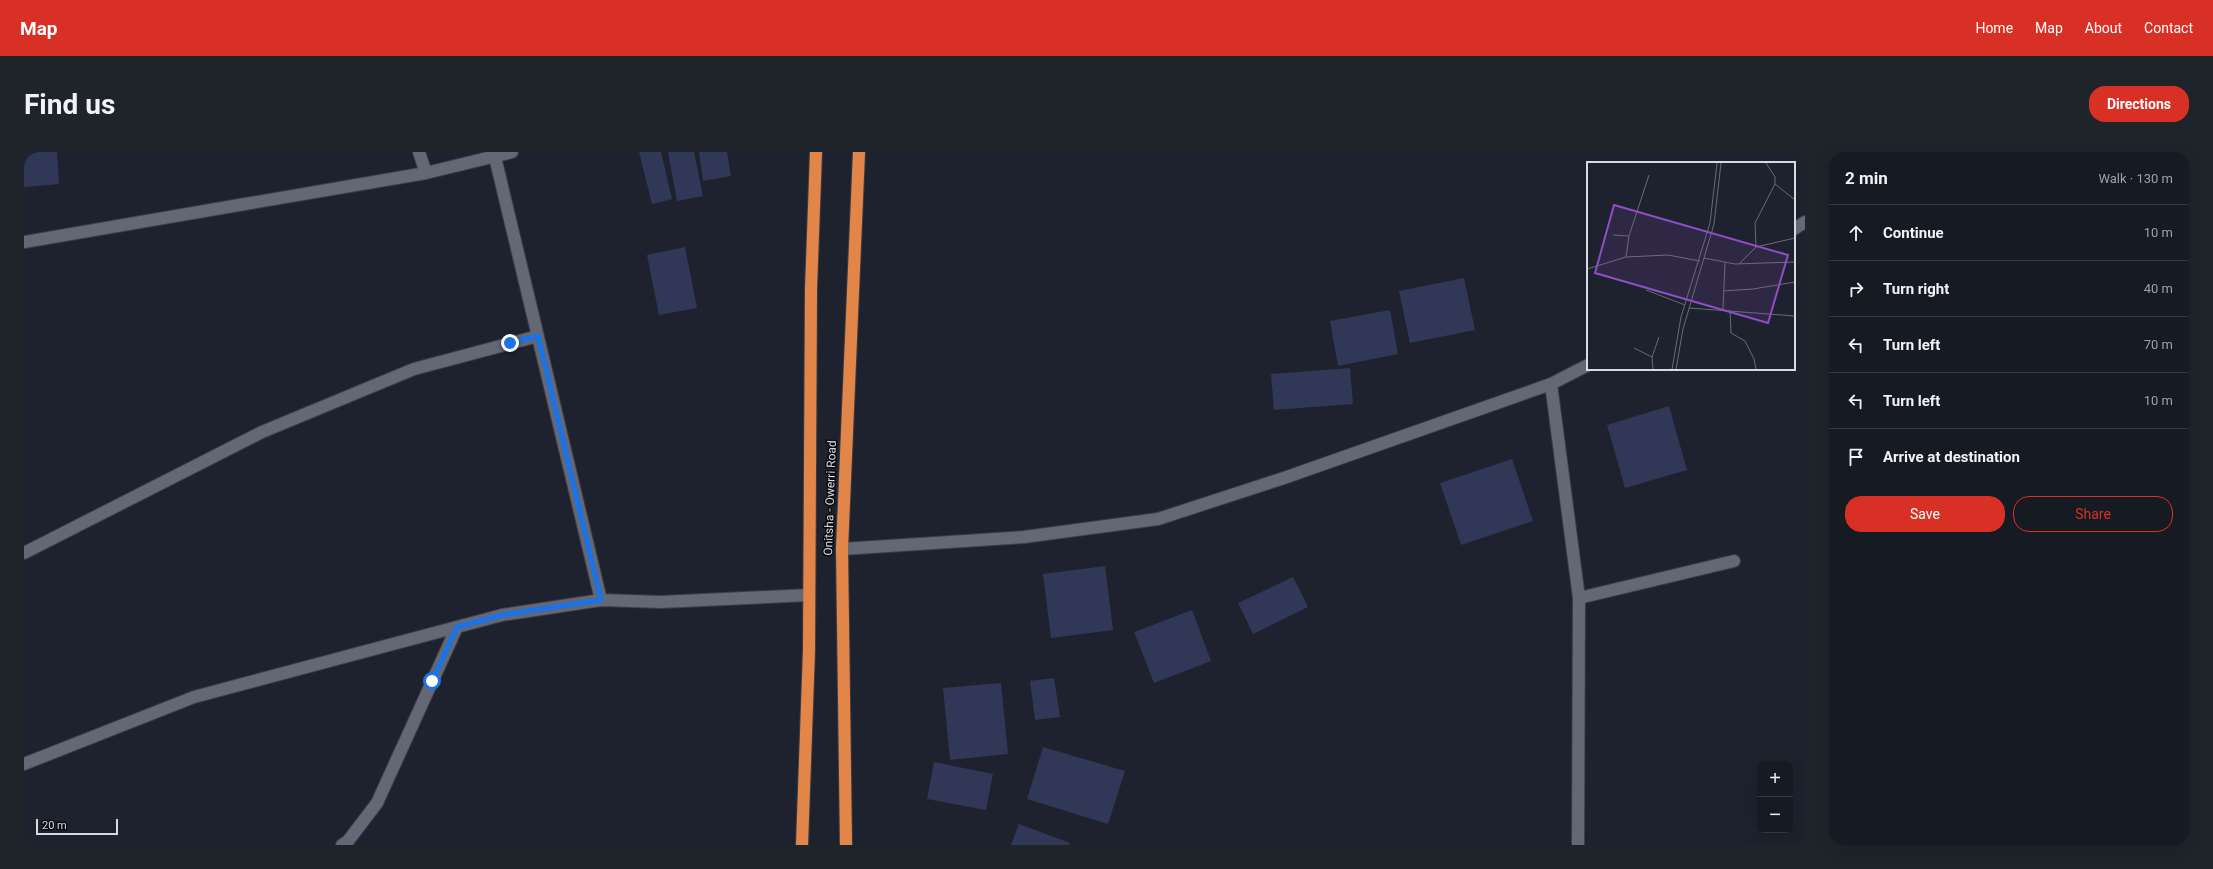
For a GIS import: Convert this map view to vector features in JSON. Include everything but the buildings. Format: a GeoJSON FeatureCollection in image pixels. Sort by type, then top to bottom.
{"type":"FeatureCollection","features":[{"type":"Feature","properties":{"kind":"highway","name":"Onitsha - Owerri Road"},"geometry":{"type":"LineString","coordinates":[[802,845],[809,595],[811,289],[816,152]]}},
{"type":"Feature","properties":{"kind":"highway","name":"Onitsha - Owerri Road"},"geometry":{"type":"LineString","coordinates":[[846,845],[842,549],[859,152]]}},
{"type":"Feature","properties":{"kind":"street"},"geometry":{"type":"LineString","coordinates":[[418,152],[426,172]]}},
{"type":"Feature","properties":{"kind":"street"},"geometry":{"type":"LineString","coordinates":[[24,242],[426,172],[512,152]]}},
{"type":"Feature","properties":{"kind":"street"},"geometry":{"type":"LineString","coordinates":[[495,157],[601,600]]}},
{"type":"Feature","properties":{"kind":"street"},"geometry":{"type":"LineString","coordinates":[[1795,228],[1805,222]]}},
{"type":"Feature","properties":{"kind":"street"},"geometry":{"type":"LineString","coordinates":[[24,553],[262,432],[414,369],[538,336]]}},
{"type":"Feature","properties":{"kind":"street"},"geometry":{"type":"LineString","coordinates":[[842,549],[1024,537],[1158,519],[1284,478],[1551,384],[1587,366]]}},
{"type":"Feature","properties":{"kind":"street"},"geometry":{"type":"LineString","coordinates":[[1551,384],[1579,598],[1578,845]]}},
{"type":"Feature","properties":{"kind":"street"},"geometry":{"type":"LineString","coordinates":[[1579,598],[1734,561]]}},
{"type":"Feature","properties":{"kind":"street"},"geometry":{"type":"LineString","coordinates":[[24,764],[194,698],[502,615],[601,600],[661,602],[809,595]]}},
{"type":"Feature","properties":{"kind":"street"},"geometry":{"type":"LineString","coordinates":[[347,844],[377,803],[457,627]]}},
{"type":"Feature","properties":{"kind":"route"},"geometry":{"type":"LineString","coordinates":[[432,681],[457,627],[502,615],[601,600],[538,336],[510,343]]}}]}
